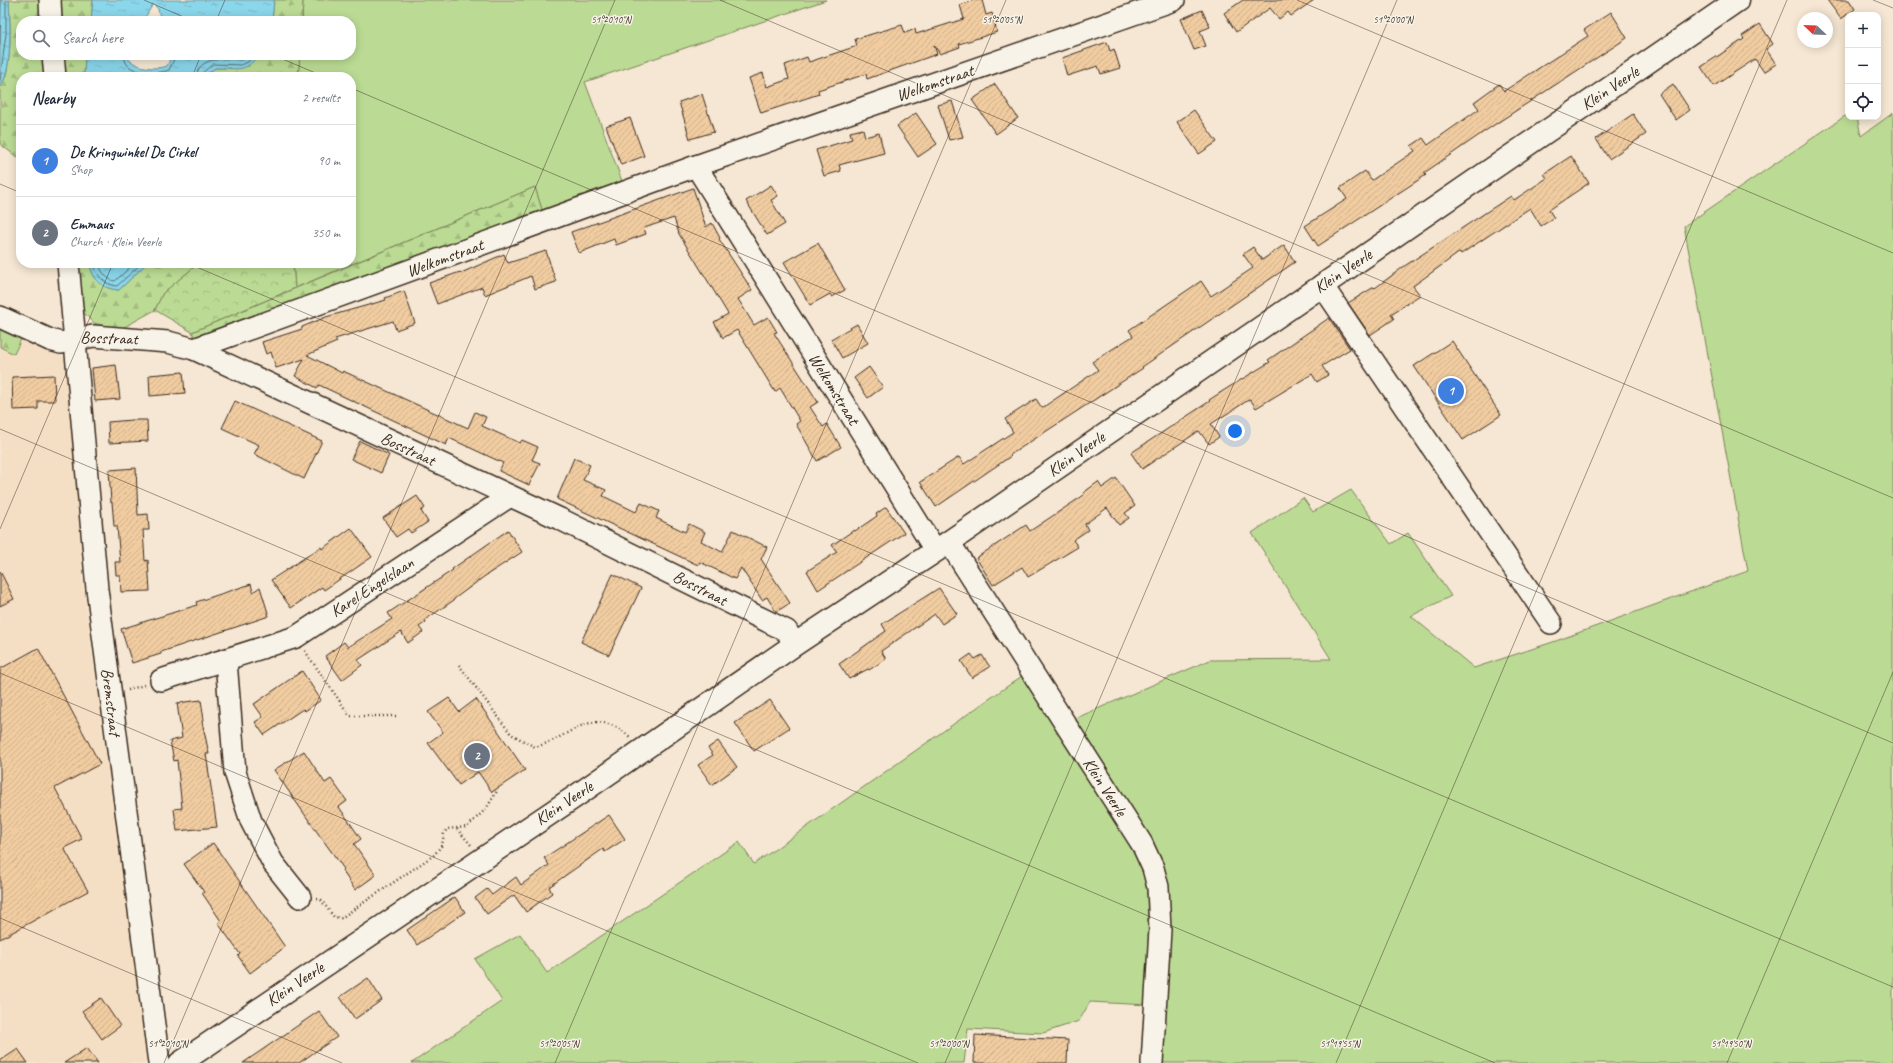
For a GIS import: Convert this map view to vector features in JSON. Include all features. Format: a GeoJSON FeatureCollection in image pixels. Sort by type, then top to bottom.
{"type":"FeatureCollection","features":[{"type":"Feature","properties":{"kind":"main road","name":"Klein Veerle"},"geometry":{"type":"LineString","coordinates":[[180,1063],[942,546],[1738,0]]}},
{"type":"Feature","properties":{"kind":"street"},"geometry":{"type":"LineString","coordinates":[[50,0],[51,16]]}},
{"type":"Feature","properties":{"kind":"street","name":"Welkomstraat"},"geometry":{"type":"LineString","coordinates":[[194,349],[696,166],[1174,0]]}},
{"type":"Feature","properties":{"kind":"street"},"geometry":{"type":"LineString","coordinates":[[53,60],[55,72]]}},
{"type":"Feature","properties":{"kind":"street","name":"Welkomstraat"},"geometry":{"type":"LineString","coordinates":[[696,166],[942,546]]}},
{"type":"Feature","properties":{"kind":"street","name":"Bosstraat"},"geometry":{"type":"LineString","coordinates":[[68,268],[74,340],[93,336],[168,342],[194,349],[560,518],[786,631],[794,645]]}},
{"type":"Feature","properties":{"kind":"street"},"geometry":{"type":"LineString","coordinates":[[1322,285],[1551,623]]}},
{"type":"Feature","properties":{"kind":"street"},"geometry":{"type":"LineString","coordinates":[[0,317],[50,340],[61,343],[74,340]]}},
{"type":"Feature","properties":{"kind":"street","name":"Bremstraat"},"geometry":{"type":"LineString","coordinates":[[74,340],[97,589],[159,1063]]}},
{"type":"Feature","properties":{"kind":"street","name":"Karel Engelslaan"},"geometry":{"type":"LineString","coordinates":[[161,680],[226,661],[296,637],[510,496]]}},
{"type":"Feature","properties":{"kind":"street","name":"Klein Veerle"},"geometry":{"type":"LineString","coordinates":[[942,546],[1142,844],[1153,868],[1158,887],[1160,930],[1152,1063]]}},
{"type":"Feature","properties":{"kind":"street"},"geometry":{"type":"LineString","coordinates":[[226,661],[235,772],[251,821],[273,863],[300,897]]}},
{"type":"Feature","properties":{"kind":"path"},"geometry":{"type":"LineString","coordinates":[[296,637],[350,716],[396,716]]}},
{"type":"Feature","properties":{"kind":"path"},"geometry":{"type":"LineString","coordinates":[[459,665],[511,734],[535,747],[548,744],[575,728],[596,721],[610,723],[625,732],[644,749]]}},
{"type":"Feature","properties":{"kind":"path"},"geometry":{"type":"LineString","coordinates":[[110,695],[161,680]]}},
{"type":"Feature","properties":{"kind":"path"},"geometry":{"type":"LineString","coordinates":[[300,897],[321,900],[334,917],[341,918],[434,855],[442,845],[444,834],[447,829],[467,827],[486,809],[497,791]]}},
{"type":"Feature","properties":{"kind":"shaded area"},"geometry":{"type":"Polygon","coordinates":[[[23,335],[67,359],[83,584],[147,1063],[0,1063],[0,347],[14,354],[23,335]]]}},
{"type":"Feature","properties":{"kind":"green space"},"geometry":{"type":"Polygon","coordinates":[[[9,0],[93,0],[91,16],[16,16],[16,60],[85,60],[84,72],[16,72],[16,156],[0,144],[0,87],[4,80],[9,58],[9,0]]]}},
{"type":"Feature","properties":{"kind":"green space"},"geometry":{"type":"Polygon","coordinates":[[[274,0],[303,0],[302,16],[272,16],[274,0]]]}},
{"type":"Feature","properties":{"kind":"green space"},"geometry":{"type":"Polygon","coordinates":[[[303,0],[826,0],[585,82],[622,181],[542,210],[535,187],[356,262],[356,72],[298,72],[300,60],[356,60],[356,16],[302,16],[303,0]]]}},
{"type":"Feature","properties":{"kind":"green space"},"geometry":{"type":"Polygon","coordinates":[[[300,60],[298,72],[210,72],[215,68],[244,67],[253,61],[300,60]]]}},
{"type":"Feature","properties":{"kind":"green space"},"geometry":{"type":"Polygon","coordinates":[[[1893,113],[1893,1063],[1159,1063],[1169,913],[1074,719],[1210,660],[1331,659],[1252,533],[1303,498],[1313,512],[1351,490],[1391,544],[1408,533],[1451,596],[1411,616],[1474,668],[1553,642],[1748,571],[1684,226],[1845,116],[1845,120],[1858,120],[1861,136],[1893,113]]]}},
{"type":"Feature","properties":{"kind":"green space"},"geometry":{"type":"Polygon","coordinates":[[[535,187],[542,210],[195,338],[192,332],[343,268],[356,268],[356,263],[535,187]]]}},
{"type":"Feature","properties":{"kind":"green space"},"geometry":{"type":"Polygon","coordinates":[[[77,268],[91,268],[96,279],[103,286],[119,290],[142,268],[193,268],[163,293],[155,310],[119,330],[94,323],[80,309],[77,268]]]}},
{"type":"Feature","properties":{"kind":"green space"},"geometry":{"type":"Polygon","coordinates":[[[193,268],[293,268],[295,288],[192,332],[155,310],[163,293],[193,268]]]}},
{"type":"Feature","properties":{"kind":"green space"},"geometry":{"type":"Polygon","coordinates":[[[293,268],[343,268],[295,288],[293,268]]]}},
{"type":"Feature","properties":{"kind":"green space"},"geometry":{"type":"Polygon","coordinates":[[[0,324],[23,335],[14,354],[0,347],[0,324]]]}},
{"type":"Feature","properties":{"kind":"green space"},"geometry":{"type":"Polygon","coordinates":[[[1022,676],[1125,837],[1144,872],[1148,900],[1149,1005],[1090,1002],[1079,1021],[1043,1033],[968,1029],[964,1063],[412,1063],[502,1001],[475,959],[520,934],[547,973],[739,842],[754,864],[1022,676]]]}},
{"type":"Feature","properties":{"kind":"water"},"geometry":{"type":"Polygon","coordinates":[[[0,0],[9,0],[10,45],[7,70],[0,87],[0,0]]]}},
{"type":"Feature","properties":{"kind":"water"},"geometry":{"type":"Polygon","coordinates":[[[93,0],[274,0],[272,16],[160,16],[158,9],[153,4],[146,16],[91,16],[93,0]]]}},
{"type":"Feature","properties":{"kind":"water"},"geometry":{"type":"Polygon","coordinates":[[[85,60],[129,60],[133,63],[152,68],[167,66],[170,60],[254,60],[244,68],[215,68],[210,72],[84,72],[85,60]]]}},
{"type":"Feature","properties":{"kind":"water"},"geometry":{"type":"Polygon","coordinates":[[[142,268],[119,290],[103,286],[96,279],[91,269],[142,268]]]}},
{"type":"Feature","properties":{"kind":"building"},"geometry":{"type":"Polygon","coordinates":[[[975,0],[982,0],[986,15],[992,13],[997,32],[959,44],[960,47],[940,54],[934,45],[937,54],[867,79],[866,74],[818,90],[819,94],[761,113],[749,78],[763,73],[767,87],[789,79],[785,65],[807,57],[809,62],[857,46],[855,39],[902,25],[905,33],[915,29],[916,34],[964,19],[960,5],[975,0]]]}},
{"type":"Feature","properties":{"kind":"building"},"geometry":{"type":"Polygon","coordinates":[[[1243,0],[1314,0],[1291,16],[1288,12],[1279,19],[1270,8],[1236,32],[1224,13],[1243,0]]]}},
{"type":"Feature","properties":{"kind":"building"},"geometry":{"type":"Polygon","coordinates":[[[1827,0],[1849,0],[1855,9],[1851,12],[1845,12],[1845,16],[1841,19],[1827,0]]]}},
{"type":"Feature","properties":{"kind":"building"},"geometry":{"type":"Polygon","coordinates":[[[1202,10],[1210,27],[1200,31],[1206,46],[1194,50],[1181,19],[1202,10]]]}},
{"type":"Feature","properties":{"kind":"building"},"geometry":{"type":"Polygon","coordinates":[[[1611,12],[1627,38],[1491,127],[1424,173],[1426,175],[1318,246],[1305,226],[1347,199],[1340,188],[1365,171],[1372,180],[1415,151],[1411,146],[1423,138],[1428,145],[1479,109],[1474,102],[1499,84],[1504,91],[1588,36],[1584,30],[1611,12]]]}},
{"type":"Feature","properties":{"kind":"building"},"geometry":{"type":"Polygon","coordinates":[[[1760,24],[1773,44],[1766,49],[1776,64],[1764,72],[1755,59],[1714,86],[1701,67],[1744,39],[1742,36],[1760,24]]]}},
{"type":"Feature","properties":{"kind":"building"},"geometry":{"type":"Polygon","coordinates":[[[1107,42],[1110,51],[1114,49],[1120,68],[1101,74],[1098,66],[1067,76],[1062,58],[1107,42]]]}},
{"type":"Feature","properties":{"kind":"building"},"geometry":{"type":"Polygon","coordinates":[[[995,84],[1018,118],[996,134],[972,100],[995,84]]]}},
{"type":"Feature","properties":{"kind":"building"},"geometry":{"type":"Polygon","coordinates":[[[1673,84],[1690,110],[1676,120],[1659,94],[1673,84]]]}},
{"type":"Feature","properties":{"kind":"building"},"geometry":{"type":"Polygon","coordinates":[[[702,94],[714,132],[690,139],[679,102],[702,94]]]}},
{"type":"Feature","properties":{"kind":"building"},"geometry":{"type":"Polygon","coordinates":[[[952,101],[963,137],[949,140],[938,105],[952,101]]]}},
{"type":"Feature","properties":{"kind":"building"},"geometry":{"type":"Polygon","coordinates":[[[1194,110],[1217,142],[1199,154],[1177,122],[1194,110]]]}},
{"type":"Feature","properties":{"kind":"building"},"geometry":{"type":"Polygon","coordinates":[[[916,113],[937,144],[918,157],[897,126],[916,113]]]}},
{"type":"Feature","properties":{"kind":"building"},"geometry":{"type":"Polygon","coordinates":[[[1633,114],[1646,134],[1609,159],[1596,139],[1633,114]]]}},
{"type":"Feature","properties":{"kind":"building"},"geometry":{"type":"Polygon","coordinates":[[[630,118],[644,156],[621,165],[606,126],[630,118]]]}},
{"type":"Feature","properties":{"kind":"building"},"geometry":{"type":"Polygon","coordinates":[[[863,129],[865,137],[879,133],[884,153],[839,165],[841,171],[824,176],[816,150],[852,139],[850,132],[863,129]]]}},
{"type":"Feature","properties":{"kind":"building"},"geometry":{"type":"Polygon","coordinates":[[[1571,156],[1589,183],[1549,210],[1554,218],[1541,226],[1530,208],[1461,254],[1460,252],[1413,286],[1420,295],[1391,314],[1394,319],[1370,335],[1348,303],[1374,287],[1375,288],[1406,265],[1511,196],[1514,200],[1547,178],[1544,174],[1571,156]]]}},
{"type":"Feature","properties":{"kind":"building"},"geometry":{"type":"Polygon","coordinates":[[[771,185],[778,196],[771,200],[785,224],[767,235],[746,201],[771,185]]]}},
{"type":"Feature","properties":{"kind":"building"},"geometry":{"type":"Polygon","coordinates":[[[693,188],[706,227],[712,223],[720,238],[719,239],[752,290],[738,299],[754,325],[768,317],[777,332],[774,333],[818,402],[810,407],[823,427],[827,424],[841,447],[817,461],[796,424],[800,421],[780,388],[775,392],[737,330],[723,338],[714,322],[728,314],[679,234],[674,218],[644,228],[646,234],[616,245],[614,239],[579,253],[571,232],[693,188]]]}},
{"type":"Feature","properties":{"kind":"building"},"geometry":{"type":"Polygon","coordinates":[[[818,243],[845,290],[832,297],[830,294],[810,305],[784,262],[818,243]]]}},
{"type":"Feature","properties":{"kind":"building"},"geometry":{"type":"Polygon","coordinates":[[[1284,245],[1295,262],[1142,367],[1143,368],[1010,455],[1011,456],[936,507],[920,482],[959,457],[964,464],[1013,432],[1005,419],[1036,399],[1042,408],[1098,370],[1092,362],[1133,336],[1129,330],[1201,281],[1211,296],[1253,268],[1243,254],[1253,247],[1262,260],[1284,245]]]}},
{"type":"Feature","properties":{"kind":"building"},"geometry":{"type":"Polygon","coordinates":[[[546,251],[556,282],[535,289],[531,276],[485,295],[482,287],[437,304],[429,283],[460,272],[461,273],[504,254],[508,263],[546,251]]]}},
{"type":"Feature","properties":{"kind":"building"},"geometry":{"type":"Polygon","coordinates":[[[404,291],[415,323],[396,330],[393,321],[335,339],[337,342],[307,355],[342,373],[343,371],[468,428],[475,412],[486,417],[482,426],[520,443],[522,440],[538,447],[532,460],[540,463],[529,485],[499,471],[503,463],[449,438],[446,445],[319,385],[317,388],[295,376],[304,359],[276,368],[271,352],[266,354],[262,342],[302,329],[302,327],[326,317],[386,300],[385,298],[404,291]]]}},
{"type":"Feature","properties":{"kind":"building"},"geometry":{"type":"Polygon","coordinates":[[[1329,318],[1350,349],[1322,366],[1328,375],[1317,382],[1312,374],[1256,408],[1250,399],[1211,424],[1219,437],[1209,444],[1199,431],[1142,469],[1131,453],[1210,401],[1209,400],[1270,362],[1268,360],[1329,318]]]}},
{"type":"Feature","properties":{"kind":"building"},"geometry":{"type":"Polygon","coordinates":[[[857,324],[868,343],[842,358],[831,339],[857,324]]]}},
{"type":"Feature","properties":{"kind":"building"},"geometry":{"type":"Polygon","coordinates":[[[1452,341],[1501,415],[1463,440],[1414,366],[1452,341]]]}},
{"type":"Feature","properties":{"kind":"building"},"geometry":{"type":"Polygon","coordinates":[[[116,365],[120,399],[95,401],[92,368],[116,365]]]}},
{"type":"Feature","properties":{"kind":"building"},"geometry":{"type":"Polygon","coordinates":[[[869,367],[883,387],[868,398],[854,378],[869,367]]]}},
{"type":"Feature","properties":{"kind":"building"},"geometry":{"type":"Polygon","coordinates":[[[183,372],[185,393],[150,396],[149,375],[183,372]]]}},
{"type":"Feature","properties":{"kind":"building"},"geometry":{"type":"Polygon","coordinates":[[[54,375],[55,401],[38,401],[38,409],[13,410],[12,377],[54,375]]]}},
{"type":"Feature","properties":{"kind":"building"},"geometry":{"type":"Polygon","coordinates":[[[235,401],[322,441],[304,479],[254,454],[259,445],[222,428],[235,401]]]}},
{"type":"Feature","properties":{"kind":"building"},"geometry":{"type":"Polygon","coordinates":[[[147,420],[148,441],[109,443],[108,422],[147,420]]]}},
{"type":"Feature","properties":{"kind":"building"},"geometry":{"type":"Polygon","coordinates":[[[360,441],[389,455],[381,473],[351,459],[360,441]]]}},
{"type":"Feature","properties":{"kind":"building"},"geometry":{"type":"Polygon","coordinates":[[[574,458],[590,465],[583,480],[606,490],[603,496],[636,512],[641,503],[659,511],[656,518],[685,532],[689,524],[705,532],[701,541],[722,552],[733,530],[767,547],[761,559],[790,603],[776,612],[767,597],[762,600],[741,568],[735,579],[700,562],[698,565],[557,499],[574,458]]]}},
{"type":"Feature","properties":{"kind":"building"},"geometry":{"type":"Polygon","coordinates":[[[136,468],[138,515],[148,514],[149,530],[143,530],[145,561],[148,560],[150,591],[121,592],[120,575],[116,575],[115,562],[120,562],[117,526],[114,526],[112,502],[111,503],[109,470],[136,468]]]}},
{"type":"Feature","properties":{"kind":"building"},"geometry":{"type":"Polygon","coordinates":[[[1116,478],[1135,506],[1125,513],[1129,518],[1119,525],[1107,508],[1085,524],[1088,530],[1073,540],[1078,547],[1028,577],[1022,567],[993,585],[976,558],[1026,525],[1030,531],[1084,495],[1083,493],[1098,482],[1102,488],[1116,478]]]}},
{"type":"Feature","properties":{"kind":"building"},"geometry":{"type":"Polygon","coordinates":[[[417,496],[425,508],[421,511],[428,522],[411,533],[408,529],[396,537],[383,518],[417,496]]]}},
{"type":"Feature","properties":{"kind":"building"},"geometry":{"type":"Polygon","coordinates":[[[886,507],[904,533],[818,590],[807,571],[837,552],[832,545],[877,516],[876,514],[886,507]]]}},
{"type":"Feature","properties":{"kind":"building"},"geometry":{"type":"Polygon","coordinates":[[[351,528],[372,557],[324,590],[322,587],[291,608],[271,580],[321,547],[322,549],[351,528]]]}},
{"type":"Feature","properties":{"kind":"building"},"geometry":{"type":"Polygon","coordinates":[[[508,530],[522,552],[485,576],[425,620],[426,622],[419,627],[423,632],[408,643],[401,632],[358,660],[362,665],[342,680],[325,656],[344,642],[348,647],[392,619],[388,613],[453,570],[452,569],[508,530]]]}},
{"type":"Feature","properties":{"kind":"building"},"geometry":{"type":"Polygon","coordinates":[[[0,571],[14,599],[0,606],[0,571]]]}},
{"type":"Feature","properties":{"kind":"building"},"geometry":{"type":"Polygon","coordinates":[[[613,574],[641,588],[609,655],[581,642],[613,574]]]}},
{"type":"Feature","properties":{"kind":"building"},"geometry":{"type":"Polygon","coordinates":[[[251,584],[253,592],[260,587],[269,616],[132,663],[121,629],[197,605],[196,602],[251,584]]]}},
{"type":"Feature","properties":{"kind":"building"},"geometry":{"type":"Polygon","coordinates":[[[939,588],[957,614],[942,624],[935,614],[881,651],[886,659],[869,670],[868,669],[849,679],[839,664],[886,631],[882,624],[939,588]]]}},
{"type":"Feature","properties":{"kind":"building"},"geometry":{"type":"Polygon","coordinates":[[[38,648],[100,764],[55,788],[82,839],[64,848],[88,891],[0,939],[0,669],[38,648]]]}},
{"type":"Feature","properties":{"kind":"building"},"geometry":{"type":"Polygon","coordinates":[[[971,654],[975,659],[982,655],[990,667],[972,678],[961,661],[971,654]]]}},
{"type":"Feature","properties":{"kind":"building"},"geometry":{"type":"Polygon","coordinates":[[[302,671],[321,700],[305,711],[303,709],[264,735],[255,722],[263,717],[254,704],[302,671]]]}},
{"type":"Feature","properties":{"kind":"building"},"geometry":{"type":"Polygon","coordinates":[[[449,698],[459,712],[476,699],[525,770],[492,792],[478,772],[459,785],[428,743],[443,732],[428,712],[449,698]]]}},
{"type":"Feature","properties":{"kind":"building"},"geometry":{"type":"Polygon","coordinates":[[[201,700],[204,720],[202,721],[209,754],[206,754],[217,827],[177,831],[174,809],[182,808],[177,760],[174,761],[170,741],[182,738],[177,703],[201,700]]]}},
{"type":"Feature","properties":{"kind":"building"},"geometry":{"type":"Polygon","coordinates":[[[770,700],[789,728],[754,751],[735,723],[770,700]]]}},
{"type":"Feature","properties":{"kind":"building"},"geometry":{"type":"Polygon","coordinates":[[[718,741],[737,767],[712,785],[698,765],[713,755],[708,748],[718,741]]]}},
{"type":"Feature","properties":{"kind":"building"},"geometry":{"type":"Polygon","coordinates":[[[304,751],[325,783],[331,779],[347,801],[339,807],[361,839],[354,844],[376,875],[355,890],[342,870],[344,869],[274,770],[304,751]]]}},
{"type":"Feature","properties":{"kind":"building"},"geometry":{"type":"Polygon","coordinates":[[[609,815],[625,839],[605,852],[603,849],[549,887],[552,893],[526,912],[514,895],[487,914],[475,898],[487,889],[492,895],[516,877],[521,885],[549,865],[544,858],[609,815]]]}},
{"type":"Feature","properties":{"kind":"building"},"geometry":{"type":"Polygon","coordinates":[[[213,843],[285,947],[250,973],[238,956],[240,954],[218,923],[221,921],[202,893],[204,892],[184,864],[213,843]]]}},
{"type":"Feature","properties":{"kind":"building"},"geometry":{"type":"Polygon","coordinates":[[[455,897],[465,912],[417,945],[407,930],[455,897]]]}},
{"type":"Feature","properties":{"kind":"building"},"geometry":{"type":"Polygon","coordinates":[[[368,978],[382,1000],[355,1019],[340,997],[368,978]]]}},
{"type":"Feature","properties":{"kind":"building"},"geometry":{"type":"Polygon","coordinates":[[[101,998],[120,1026],[102,1039],[82,1011],[101,998]]]}},
{"type":"Feature","properties":{"kind":"building"},"geometry":{"type":"Polygon","coordinates":[[[319,1011],[337,1037],[299,1063],[243,1063],[319,1011]]]}},
{"type":"Feature","properties":{"kind":"building"},"geometry":{"type":"Polygon","coordinates":[[[975,1035],[1068,1040],[1067,1063],[974,1063],[975,1035]]]}},
{"type":"Feature","properties":{"kind":"building"},"geometry":{"type":"Polygon","coordinates":[[[87,1048],[98,1063],[64,1063],[87,1048]]]}},
{"type":"Feature","properties":{"kind":"building"},"geometry":{"type":"Polygon","coordinates":[[[18,1049],[28,1063],[0,1063],[0,1061],[18,1049]]]}},
{"type":"Feature","properties":{"kind":"place","name":"De Kringwinkel De Cirkel"},"geometry":{"type":"Point","coordinates":[1451,391]}},
{"type":"Feature","properties":{"kind":"place","name":"Emmaus"},"geometry":{"type":"Point","coordinates":[477,756]}}]}
